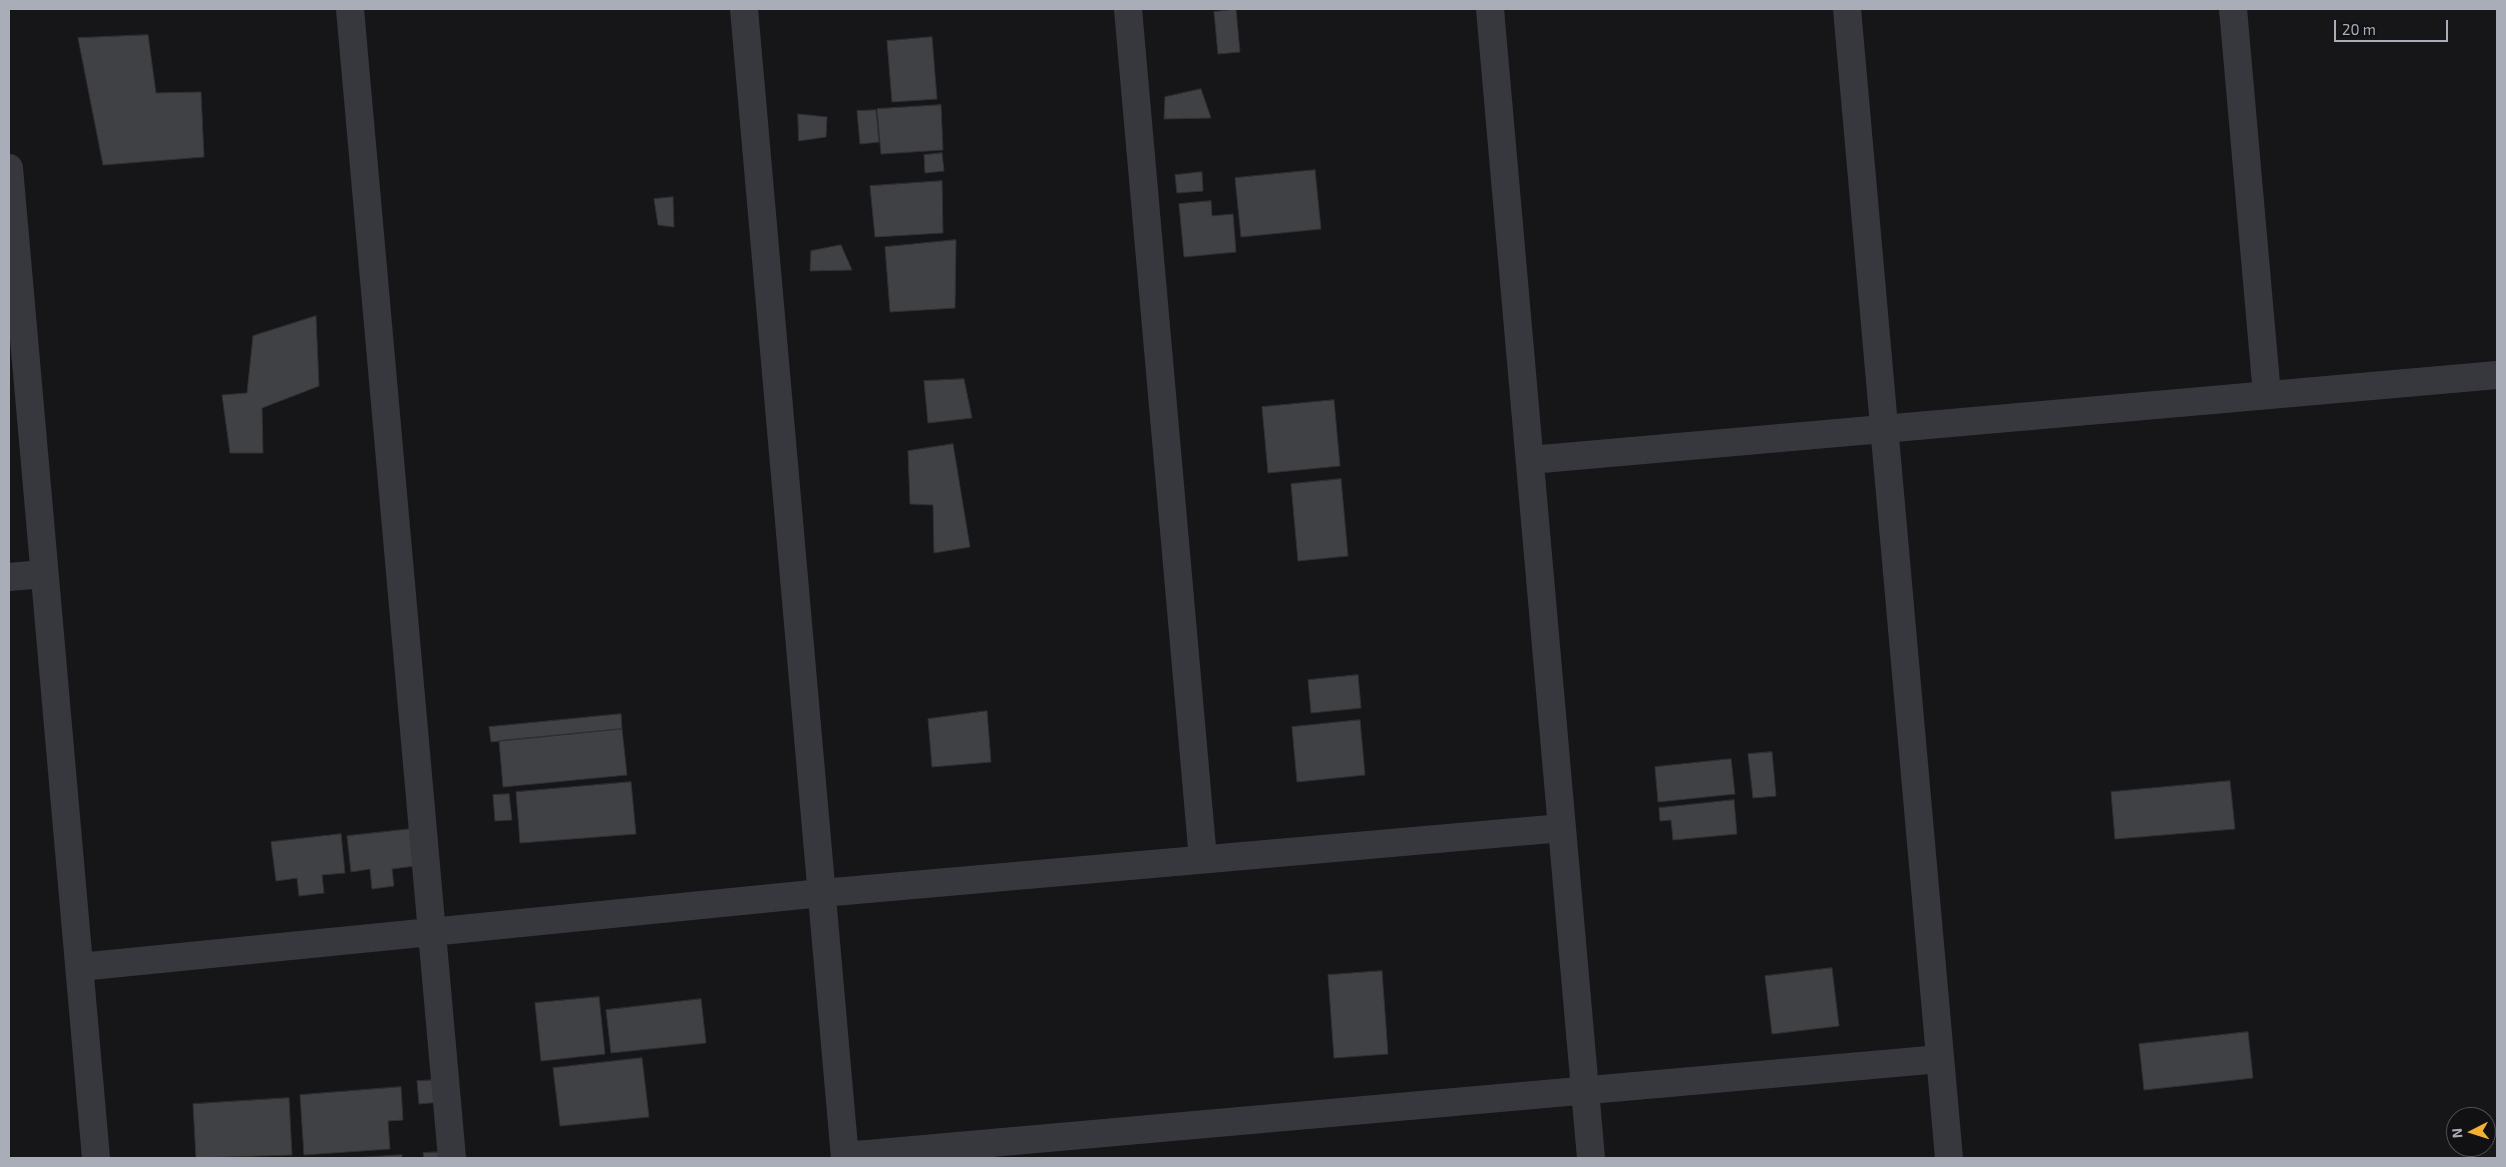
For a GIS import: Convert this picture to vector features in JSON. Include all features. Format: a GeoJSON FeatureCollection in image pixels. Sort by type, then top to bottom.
{"type":"FeatureCollection","features":[{"type":"Feature","properties":{"kind":"street"},"geometry":{"type":"LineString","coordinates":[[350,9],[452,1158]]}},
{"type":"Feature","properties":{"kind":"street"},"geometry":{"type":"LineString","coordinates":[[744,9],[845,1157],[1940,1059]]}},
{"type":"Feature","properties":{"kind":"street"},"geometry":{"type":"LineString","coordinates":[[1128,9],[1203,859]]}},
{"type":"Feature","properties":{"kind":"street"},"geometry":{"type":"LineString","coordinates":[[1490,9],[1591,1158]]}},
{"type":"Feature","properties":{"kind":"street"},"geometry":{"type":"LineString","coordinates":[[1847,9],[1949,1158]]}},
{"type":"Feature","properties":{"kind":"street"},"geometry":{"type":"LineString","coordinates":[[2233,9],[2267,395]]}},
{"type":"Feature","properties":{"kind":"street"},"geometry":{"type":"LineString","coordinates":[[9,168],[96,1158]]}},
{"type":"Feature","properties":{"kind":"street"},"geometry":{"type":"LineString","coordinates":[[1530,460],[2497,375]]}},
{"type":"Feature","properties":{"kind":"street"},"geometry":{"type":"LineString","coordinates":[[9,577],[44,574]]}},
{"type":"Feature","properties":{"kind":"street"},"geometry":{"type":"LineString","coordinates":[[80,967],[822,893],[1562,828]]}},
{"type":"Feature","properties":{"kind":"building"},"geometry":{"type":"Polygon","coordinates":[[[1236,9],[1240,52],[1218,54],[1214,12],[1236,9]]]}},
{"type":"Feature","properties":{"kind":"building"},"geometry":{"type":"Polygon","coordinates":[[[148,35],[156,93],[201,92],[204,157],[103,165],[78,38],[148,35]]]}},
{"type":"Feature","properties":{"kind":"building"},"geometry":{"type":"Polygon","coordinates":[[[932,37],[937,99],[892,102],[887,41],[932,37]]]}},
{"type":"Feature","properties":{"kind":"building"},"geometry":{"type":"Polygon","coordinates":[[[1201,89],[1211,118],[1164,119],[1165,97],[1201,89]]]}},
{"type":"Feature","properties":{"kind":"building"},"geometry":{"type":"Polygon","coordinates":[[[941,105],[943,150],[881,154],[877,109],[941,105]]]}},
{"type":"Feature","properties":{"kind":"building"},"geometry":{"type":"Polygon","coordinates":[[[876,110],[879,142],[860,144],[857,111],[876,110]]]}},
{"type":"Feature","properties":{"kind":"building"},"geometry":{"type":"Polygon","coordinates":[[[798,114],[827,117],[826,137],[799,141],[798,114]]]}},
{"type":"Feature","properties":{"kind":"building"},"geometry":{"type":"Polygon","coordinates":[[[942,153],[944,171],[925,173],[924,155],[942,153]]]}},
{"type":"Feature","properties":{"kind":"building"},"geometry":{"type":"Polygon","coordinates":[[[1315,170],[1321,229],[1241,237],[1235,178],[1315,170]]]}},
{"type":"Feature","properties":{"kind":"building"},"geometry":{"type":"Polygon","coordinates":[[[1202,172],[1203,191],[1177,193],[1175,175],[1202,172]]]}},
{"type":"Feature","properties":{"kind":"building"},"geometry":{"type":"Polygon","coordinates":[[[942,181],[943,233],[875,237],[870,186],[942,181]]]}},
{"type":"Feature","properties":{"kind":"building"},"geometry":{"type":"Polygon","coordinates":[[[673,197],[674,227],[658,225],[654,199],[673,197]]]}},
{"type":"Feature","properties":{"kind":"building"},"geometry":{"type":"Polygon","coordinates":[[[1211,201],[1212,216],[1233,214],[1236,252],[1184,257],[1179,204],[1211,201]]]}},
{"type":"Feature","properties":{"kind":"building"},"geometry":{"type":"Polygon","coordinates":[[[956,240],[955,308],[890,312],[885,247],[956,240]]]}},
{"type":"Feature","properties":{"kind":"building"},"geometry":{"type":"Polygon","coordinates":[[[841,245],[852,270],[810,271],[811,251],[841,245]]]}},
{"type":"Feature","properties":{"kind":"building"},"geometry":{"type":"Polygon","coordinates":[[[316,316],[319,386],[262,408],[263,453],[230,453],[222,395],[247,393],[253,336],[316,316]]]}},
{"type":"Feature","properties":{"kind":"building"},"geometry":{"type":"Polygon","coordinates":[[[964,379],[972,418],[928,423],[924,381],[964,379]]]}},
{"type":"Feature","properties":{"kind":"building"},"geometry":{"type":"Polygon","coordinates":[[[1334,400],[1340,466],[1268,473],[1262,407],[1334,400]]]}},
{"type":"Feature","properties":{"kind":"building"},"geometry":{"type":"Polygon","coordinates":[[[953,444],[970,547],[934,553],[933,505],[910,504],[908,451],[953,444]]]}},
{"type":"Feature","properties":{"kind":"building"},"geometry":{"type":"Polygon","coordinates":[[[1341,479],[1348,556],[1298,561],[1291,484],[1341,479]]]}},
{"type":"Feature","properties":{"kind":"building"},"geometry":{"type":"Polygon","coordinates":[[[1358,675],[1361,708],[1311,713],[1308,680],[1358,675]]]}},
{"type":"Feature","properties":{"kind":"building"},"geometry":{"type":"Polygon","coordinates":[[[987,711],[991,762],[932,767],[928,719],[987,711]]]}},
{"type":"Feature","properties":{"kind":"building"},"geometry":{"type":"Polygon","coordinates":[[[621,714],[622,729],[491,742],[489,727],[621,714]]]}},
{"type":"Feature","properties":{"kind":"building"},"geometry":{"type":"Polygon","coordinates":[[[1360,720],[1365,775],[1297,782],[1292,727],[1360,720]]]}},
{"type":"Feature","properties":{"kind":"building"},"geometry":{"type":"Polygon","coordinates":[[[622,729],[627,775],[503,787],[499,741],[622,729]]]}},
{"type":"Feature","properties":{"kind":"building"},"geometry":{"type":"Polygon","coordinates":[[[1772,752],[1776,796],[1753,798],[1748,754],[1772,752]]]}},
{"type":"Feature","properties":{"kind":"building"},"geometry":{"type":"Polygon","coordinates":[[[1731,759],[1735,794],[1658,802],[1655,767],[1731,759]]]}},
{"type":"Feature","properties":{"kind":"building"},"geometry":{"type":"Polygon","coordinates":[[[2230,781],[2235,829],[2115,839],[2111,792],[2230,781]]]}},
{"type":"Feature","properties":{"kind":"building"},"geometry":{"type":"Polygon","coordinates":[[[631,782],[636,834],[520,843],[516,792],[631,782]]]}},
{"type":"Feature","properties":{"kind":"building"},"geometry":{"type":"Polygon","coordinates":[[[509,794],[512,820],[495,821],[493,795],[509,794]]]}},
{"type":"Feature","properties":{"kind":"building"},"geometry":{"type":"Polygon","coordinates":[[[1734,800],[1737,834],[1673,840],[1671,820],[1660,821],[1659,808],[1734,800]]]}},
{"type":"Feature","properties":{"kind":"building"},"geometry":{"type":"Polygon","coordinates":[[[411,829],[415,866],[392,869],[394,886],[372,889],[370,869],[351,872],[347,836],[411,829]]]}},
{"type":"Feature","properties":{"kind":"building"},"geometry":{"type":"Polygon","coordinates":[[[341,834],[345,873],[322,875],[324,893],[299,896],[297,878],[276,881],[271,842],[341,834]]]}},
{"type":"Feature","properties":{"kind":"building"},"geometry":{"type":"Polygon","coordinates":[[[1832,968],[1839,1026],[1772,1034],[1765,976],[1832,968]]]}},
{"type":"Feature","properties":{"kind":"building"},"geometry":{"type":"Polygon","coordinates":[[[1382,971],[1388,1054],[1334,1058],[1328,975],[1382,971]]]}},
{"type":"Feature","properties":{"kind":"building"},"geometry":{"type":"Polygon","coordinates":[[[599,997],[605,1054],[541,1061],[535,1003],[599,997]]]}},
{"type":"Feature","properties":{"kind":"building"},"geometry":{"type":"Polygon","coordinates":[[[701,999],[706,1043],[611,1053],[606,1010],[701,999]]]}},
{"type":"Feature","properties":{"kind":"building"},"geometry":{"type":"Polygon","coordinates":[[[2248,1032],[2253,1078],[2144,1090],[2139,1044],[2248,1032]]]}},
{"type":"Feature","properties":{"kind":"building"},"geometry":{"type":"Polygon","coordinates":[[[642,1058],[649,1117],[560,1126],[553,1068],[642,1058]]]}},
{"type":"Feature","properties":{"kind":"building"},"geometry":{"type":"Polygon","coordinates":[[[438,1080],[440,1102],[419,1104],[417,1081],[438,1080]]]}},
{"type":"Feature","properties":{"kind":"building"},"geometry":{"type":"Polygon","coordinates":[[[401,1087],[403,1120],[388,1121],[390,1149],[304,1155],[300,1095],[401,1087]]]}},
{"type":"Feature","properties":{"kind":"building"},"geometry":{"type":"Polygon","coordinates":[[[289,1098],[292,1155],[196,1158],[193,1104],[289,1098]]]}},
{"type":"Feature","properties":{"kind":"building"},"geometry":{"type":"Polygon","coordinates":[[[441,1152],[441,1158],[424,1158],[423,1153],[441,1152]]]}},
{"type":"Feature","properties":{"kind":"building"},"geometry":{"type":"Polygon","coordinates":[[[402,1155],[402,1158],[353,1158],[402,1155]]]}}]}
